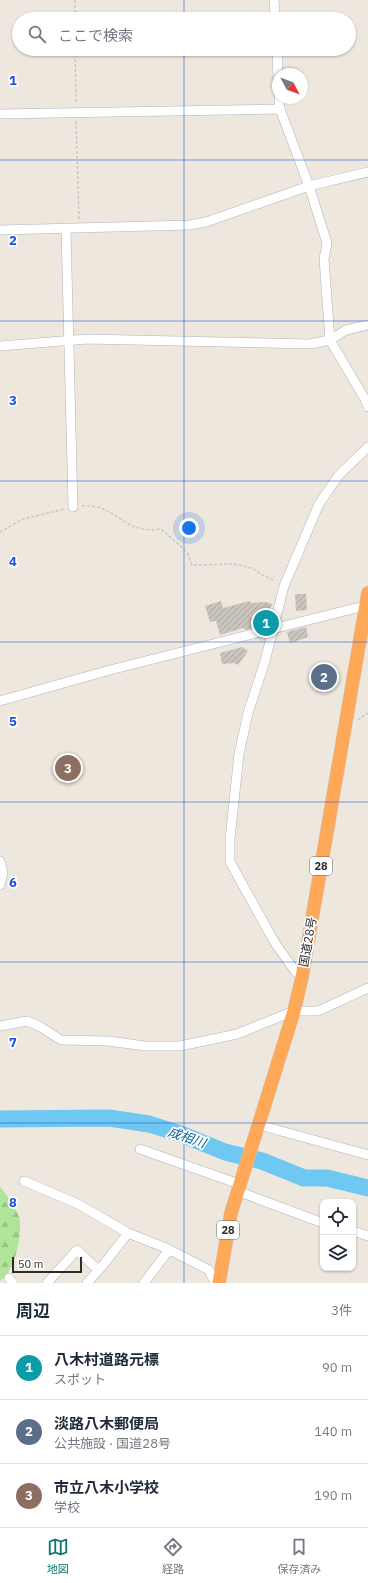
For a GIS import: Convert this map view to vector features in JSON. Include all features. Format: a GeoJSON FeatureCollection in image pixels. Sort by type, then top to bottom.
{"type":"FeatureCollection","features":[{"type":"Feature","properties":{"kind":"highway","name":"国道28号"},"geometry":{"type":"LineString","coordinates":[[219,1283],[231,1213],[294,1011],[302,977],[367,601]]}},
{"type":"Feature","properties":{"kind":"street"},"geometry":{"type":"LineString","coordinates":[[274,0],[275,12]]}},
{"type":"Feature","properties":{"kind":"street"},"geometry":{"type":"LineString","coordinates":[[277,56],[278,68]]}},
{"type":"Feature","properties":{"kind":"street"},"geometry":{"type":"LineString","coordinates":[[280,104],[280,109],[309,186],[327,243],[324,259],[330,340],[366,401],[368,407]]}},
{"type":"Feature","properties":{"kind":"street"},"geometry":{"type":"LineString","coordinates":[[0,114],[280,109]]}},
{"type":"Feature","properties":{"kind":"street"},"geometry":{"type":"LineString","coordinates":[[0,230],[190,225],[206,222],[309,186],[368,172]]}},
{"type":"Feature","properties":{"kind":"street"},"geometry":{"type":"LineString","coordinates":[[66,229],[73,507]]}},
{"type":"Feature","properties":{"kind":"street"},"geometry":{"type":"LineString","coordinates":[[0,346],[68,339],[310,344],[330,340],[346,330],[368,325]]}},
{"type":"Feature","properties":{"kind":"street"},"geometry":{"type":"LineString","coordinates":[[302,977],[295,971],[275,943],[230,862],[230,839],[239,754],[248,713],[265,661],[284,586],[319,504],[339,475],[368,447]]}},
{"type":"Feature","properties":{"kind":"street"},"geometry":{"type":"LineString","coordinates":[[0,701],[110,670],[273,628],[367,601]]}},
{"type":"Feature","properties":{"kind":"street"},"geometry":{"type":"LineString","coordinates":[[0,861],[3,873],[0,885]]}},
{"type":"Feature","properties":{"kind":"street"},"geometry":{"type":"LineString","coordinates":[[0,1026],[27,1021],[39,1026],[61,1040],[108,1041],[145,1046],[180,1046],[237,1034],[294,1011],[318,1011],[368,988]]}},
{"type":"Feature","properties":{"kind":"street"},"geometry":{"type":"LineString","coordinates":[[257,1130],[368,1155]]}},
{"type":"Feature","properties":{"kind":"street"},"geometry":{"type":"LineString","coordinates":[[140,1149],[239,1184],[320,1222]]}},
{"type":"Feature","properties":{"kind":"street"},"geometry":{"type":"LineString","coordinates":[[24,1180],[78,1204],[128,1233],[169,1250],[209,1270],[215,1283]]}},
{"type":"Feature","properties":{"kind":"street"},"geometry":{"type":"LineString","coordinates":[[356,1232],[368,1236]]}},
{"type":"Feature","properties":{"kind":"street"},"geometry":{"type":"LineString","coordinates":[[87,1283],[128,1233]]}},
{"type":"Feature","properties":{"kind":"street"},"geometry":{"type":"LineString","coordinates":[[47,1283],[77,1250],[98,1270]]}},
{"type":"Feature","properties":{"kind":"street"},"geometry":{"type":"LineString","coordinates":[[144,1283],[169,1250]]}},
{"type":"Feature","properties":{"kind":"path"},"geometry":{"type":"LineString","coordinates":[[75,0],[75,12]]}},
{"type":"Feature","properties":{"kind":"path"},"geometry":{"type":"LineString","coordinates":[[75,56],[79,229]]}},
{"type":"Feature","properties":{"kind":"path"},"geometry":{"type":"LineString","coordinates":[[0,532],[23,519],[73,507],[91,505],[103,508],[134,528],[147,531],[161,529],[187,552],[192,565],[234,564],[252,568],[284,586]]}},
{"type":"Feature","properties":{"kind":"green space"},"geometry":{"type":"Polygon","coordinates":[[[0,1187],[18,1213],[20,1229],[16,1254],[10,1270],[0,1281],[0,1187]]]}},
{"type":"Feature","properties":{"kind":"building"},"geometry":{"type":"Polygon","coordinates":[[[295,594],[306,594],[307,610],[296,611],[295,594]]]}},
{"type":"Feature","properties":{"kind":"building"},"geometry":{"type":"Polygon","coordinates":[[[221,601],[223,608],[250,601],[251,603],[265,602],[272,604],[265,621],[254,617],[256,627],[246,630],[243,628],[220,635],[216,621],[210,622],[205,606],[221,601]]]}},
{"type":"Feature","properties":{"kind":"building"},"geometry":{"type":"Polygon","coordinates":[[[306,627],[308,637],[290,643],[287,632],[306,627]]]}},
{"type":"Feature","properties":{"kind":"building"},"geometry":{"type":"Polygon","coordinates":[[[242,647],[248,651],[238,665],[234,663],[222,664],[220,653],[242,647]]]}},
{"type":"Feature","properties":{"kind":"waterway","name":"成相川"},"geometry":{"type":"LineString","coordinates":[[0,1119],[109,1118],[149,1124],[181,1134],[225,1152],[262,1161],[304,1178],[327,1178],[368,1188]]}},
{"type":"Feature","properties":{"kind":"place","name":"八木村道路元標"},"geometry":{"type":"Point","coordinates":[266,623]}},
{"type":"Feature","properties":{"kind":"place","name":"淡路八木郵便局"},"geometry":{"type":"Point","coordinates":[324,677]}},
{"type":"Feature","properties":{"kind":"place","name":"市立八木小学校"},"geometry":{"type":"Point","coordinates":[68,768]}}]}
